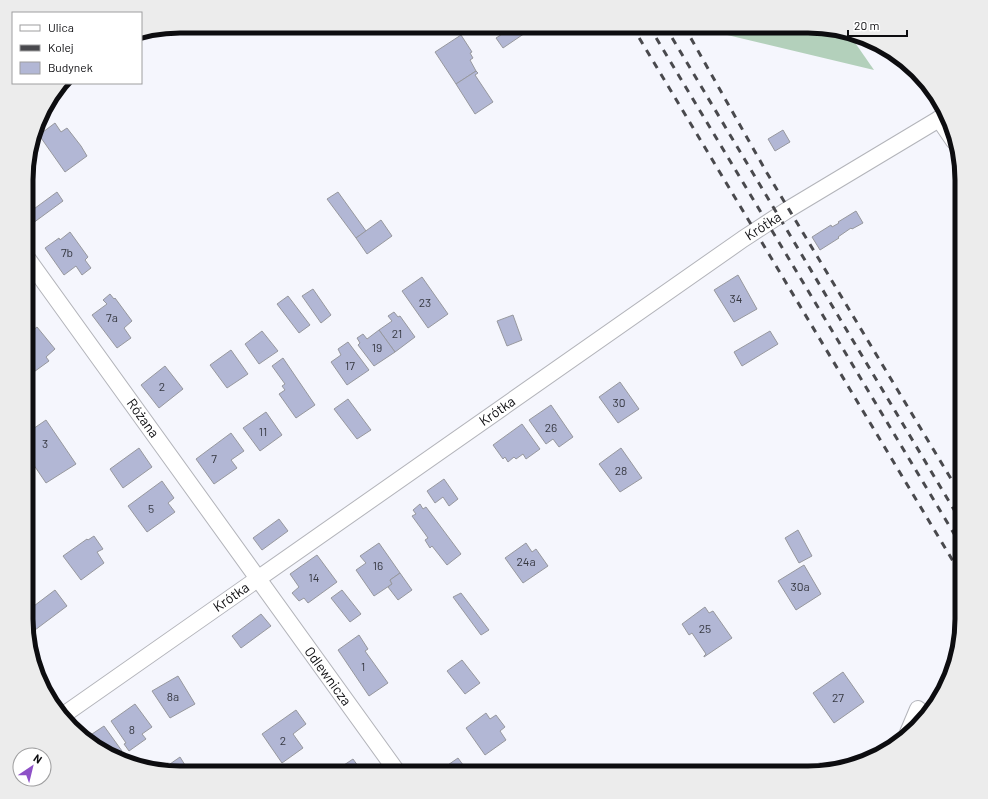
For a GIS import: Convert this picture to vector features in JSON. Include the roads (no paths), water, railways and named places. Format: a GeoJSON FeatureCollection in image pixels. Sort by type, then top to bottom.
{"type":"FeatureCollection","features":[{"type":"Feature","properties":{"kind":"street","name":"Krótka"},"geometry":{"type":"LineString","coordinates":[[66,713],[743,239],[940,115]]}},
{"type":"Feature","properties":{"kind":"street","name":"Różana"},"geometry":{"type":"LineString","coordinates":[[33,266],[258,579]]}},
{"type":"Feature","properties":{"kind":"street","name":"Odlewnicza"},"geometry":{"type":"LineString","coordinates":[[258,579],[393,766]]}},
{"type":"Feature","properties":{"kind":"street"},"geometry":{"type":"LineString","coordinates":[[912,723],[918,710]]}},
{"type":"Feature","properties":{"kind":"railway"},"geometry":{"type":"LineString","coordinates":[[636,33],[955,564]]}},
{"type":"Feature","properties":{"kind":"railway"},"geometry":{"type":"LineString","coordinates":[[653,33],[955,535]]}},
{"type":"Feature","properties":{"kind":"railway"},"geometry":{"type":"LineString","coordinates":[[669,33],[955,511]]}},
{"type":"Feature","properties":{"kind":"railway"},"geometry":{"type":"LineString","coordinates":[[688,33],[767,173],[955,485]]}}]}
